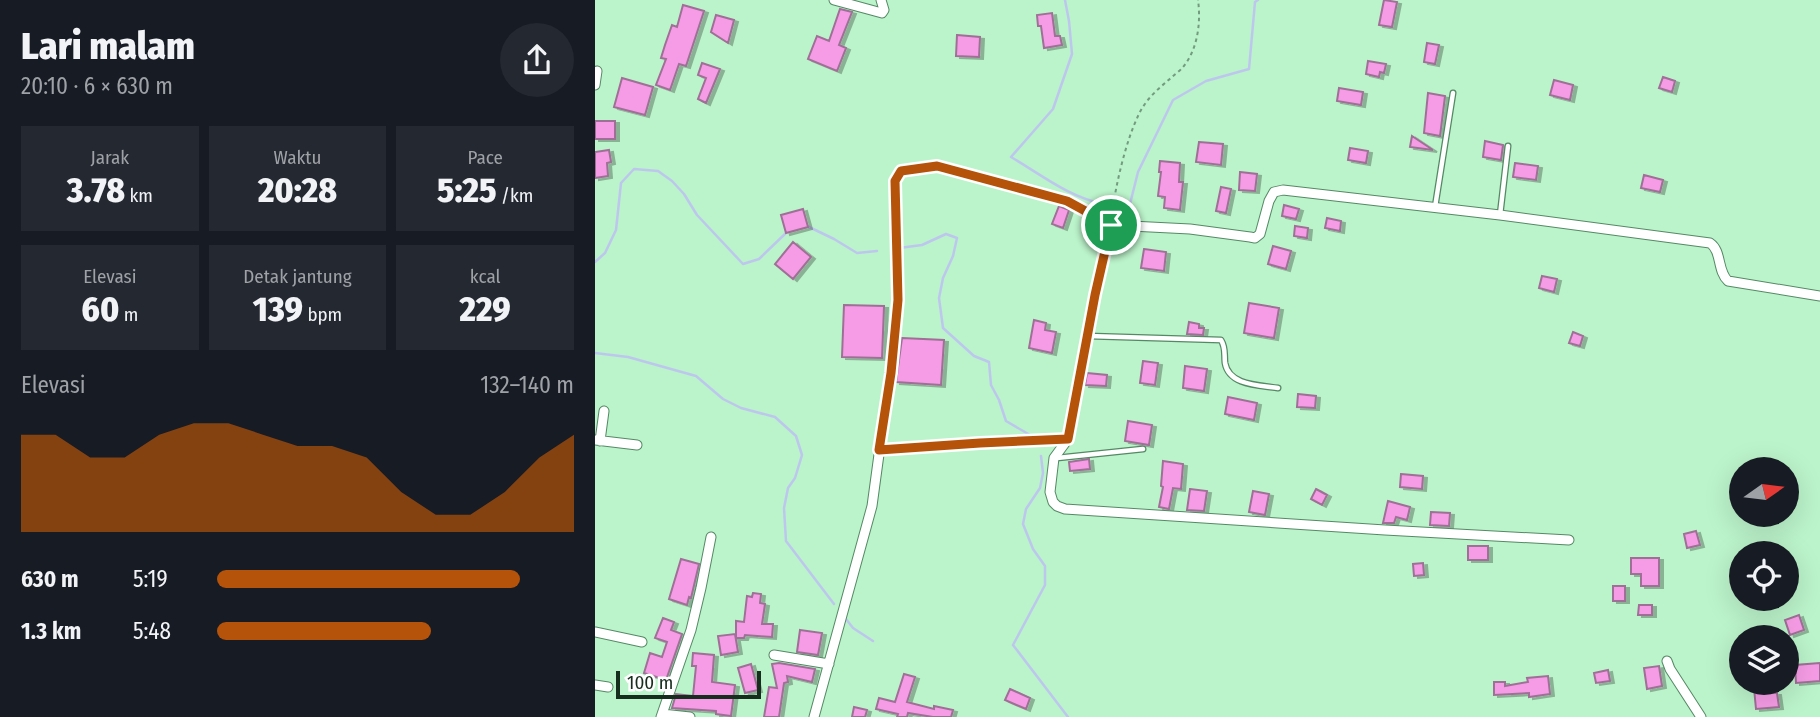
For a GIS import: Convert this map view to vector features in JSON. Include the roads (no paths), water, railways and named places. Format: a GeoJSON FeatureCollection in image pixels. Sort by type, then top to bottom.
{"type":"FeatureCollection","features":[{"type":"Feature","properties":{"kind":"street"},"geometry":{"type":"LineString","coordinates":[[835,0],[882,13],[884,10],[881,0]]}},
{"type":"Feature","properties":{"kind":"street"},"geometry":{"type":"LineString","coordinates":[[595,85],[597,71]]}},
{"type":"Feature","properties":{"kind":"street"},"geometry":{"type":"LineString","coordinates":[[814,717],[872,506],[895,336],[898,300],[895,181],[901,171],[937,166],[970,174],[1067,201],[1111,225],[1190,229],[1255,238],[1262,229],[1273,192],[1283,190],[1710,243],[1716,247],[1726,279],[1820,296]]}},
{"type":"Feature","properties":{"kind":"street"},"geometry":{"type":"LineString","coordinates":[[1111,225],[1097,284],[1068,439],[1054,458],[1050,492],[1057,506],[1065,509],[1569,540]]}},
{"type":"Feature","properties":{"kind":"street"},"geometry":{"type":"LineString","coordinates":[[604,411],[597,440],[637,445]]}},
{"type":"Feature","properties":{"kind":"street"},"geometry":{"type":"LineString","coordinates":[[879,450],[1068,439]]}},
{"type":"Feature","properties":{"kind":"street"},"geometry":{"type":"LineString","coordinates":[[690,717],[661,715],[691,630],[711,537]]}},
{"type":"Feature","properties":{"kind":"street"},"geometry":{"type":"LineString","coordinates":[[595,632],[642,642]]}},
{"type":"Feature","properties":{"kind":"street"},"geometry":{"type":"LineString","coordinates":[[774,655],[829,664]]}},
{"type":"Feature","properties":{"kind":"street"},"geometry":{"type":"LineString","coordinates":[[1667,661],[1669,670],[1701,717]]}},
{"type":"Feature","properties":{"kind":"street"},"geometry":{"type":"LineString","coordinates":[[595,685],[608,687]]}},
{"type":"Feature","properties":{"kind":"lane"},"geometry":{"type":"LineString","coordinates":[[1435,207],[1453,93]]}},
{"type":"Feature","properties":{"kind":"lane"},"geometry":{"type":"LineString","coordinates":[[1500,215],[1508,146]]}},
{"type":"Feature","properties":{"kind":"lane"},"geometry":{"type":"LineString","coordinates":[[1087,336],[1221,340],[1225,347],[1225,364],[1233,378],[1278,388]]}},
{"type":"Feature","properties":{"kind":"lane"},"geometry":{"type":"LineString","coordinates":[[1054,458],[1143,449]]}},
{"type":"Feature","properties":{"kind":"waterway"},"geometry":{"type":"LineString","coordinates":[[1065,0],[1072,54],[1053,109],[1011,157],[1067,191],[1104,204]]}},
{"type":"Feature","properties":{"kind":"waterway"},"geometry":{"type":"LineString","coordinates":[[1118,207],[1129,208],[1138,172],[1173,100],[1206,81],[1249,69],[1255,2],[1258,0]]}},
{"type":"Feature","properties":{"kind":"waterway"},"geometry":{"type":"LineString","coordinates":[[595,262],[605,253],[616,230],[621,183],[634,169],[658,171],[672,181],[697,215],[743,264],[759,259],[787,232]]}},
{"type":"Feature","properties":{"kind":"waterway"},"geometry":{"type":"LineString","coordinates":[[807,226],[857,253],[877,251]]}},
{"type":"Feature","properties":{"kind":"waterway"},"geometry":{"type":"LineString","coordinates":[[899,248],[922,245],[946,234],[957,238],[939,298],[943,328],[974,356],[989,362],[991,385],[1006,421],[1030,435],[1032,439]]}},
{"type":"Feature","properties":{"kind":"waterway"},"geometry":{"type":"LineString","coordinates":[[595,353],[628,357],[696,376],[723,399],[741,408],[775,417],[796,436],[802,455],[795,478],[788,488],[784,508],[786,541],[834,604]]}},
{"type":"Feature","properties":{"kind":"waterway"},"geometry":{"type":"LineString","coordinates":[[1041,456],[1043,473],[1040,488],[1026,509],[1023,524],[1033,549],[1045,566],[1045,585],[1013,645],[1068,717]]}},
{"type":"Feature","properties":{"kind":"waterway"},"geometry":{"type":"LineString","coordinates":[[846,619],[853,628],[873,641]]}}]}
